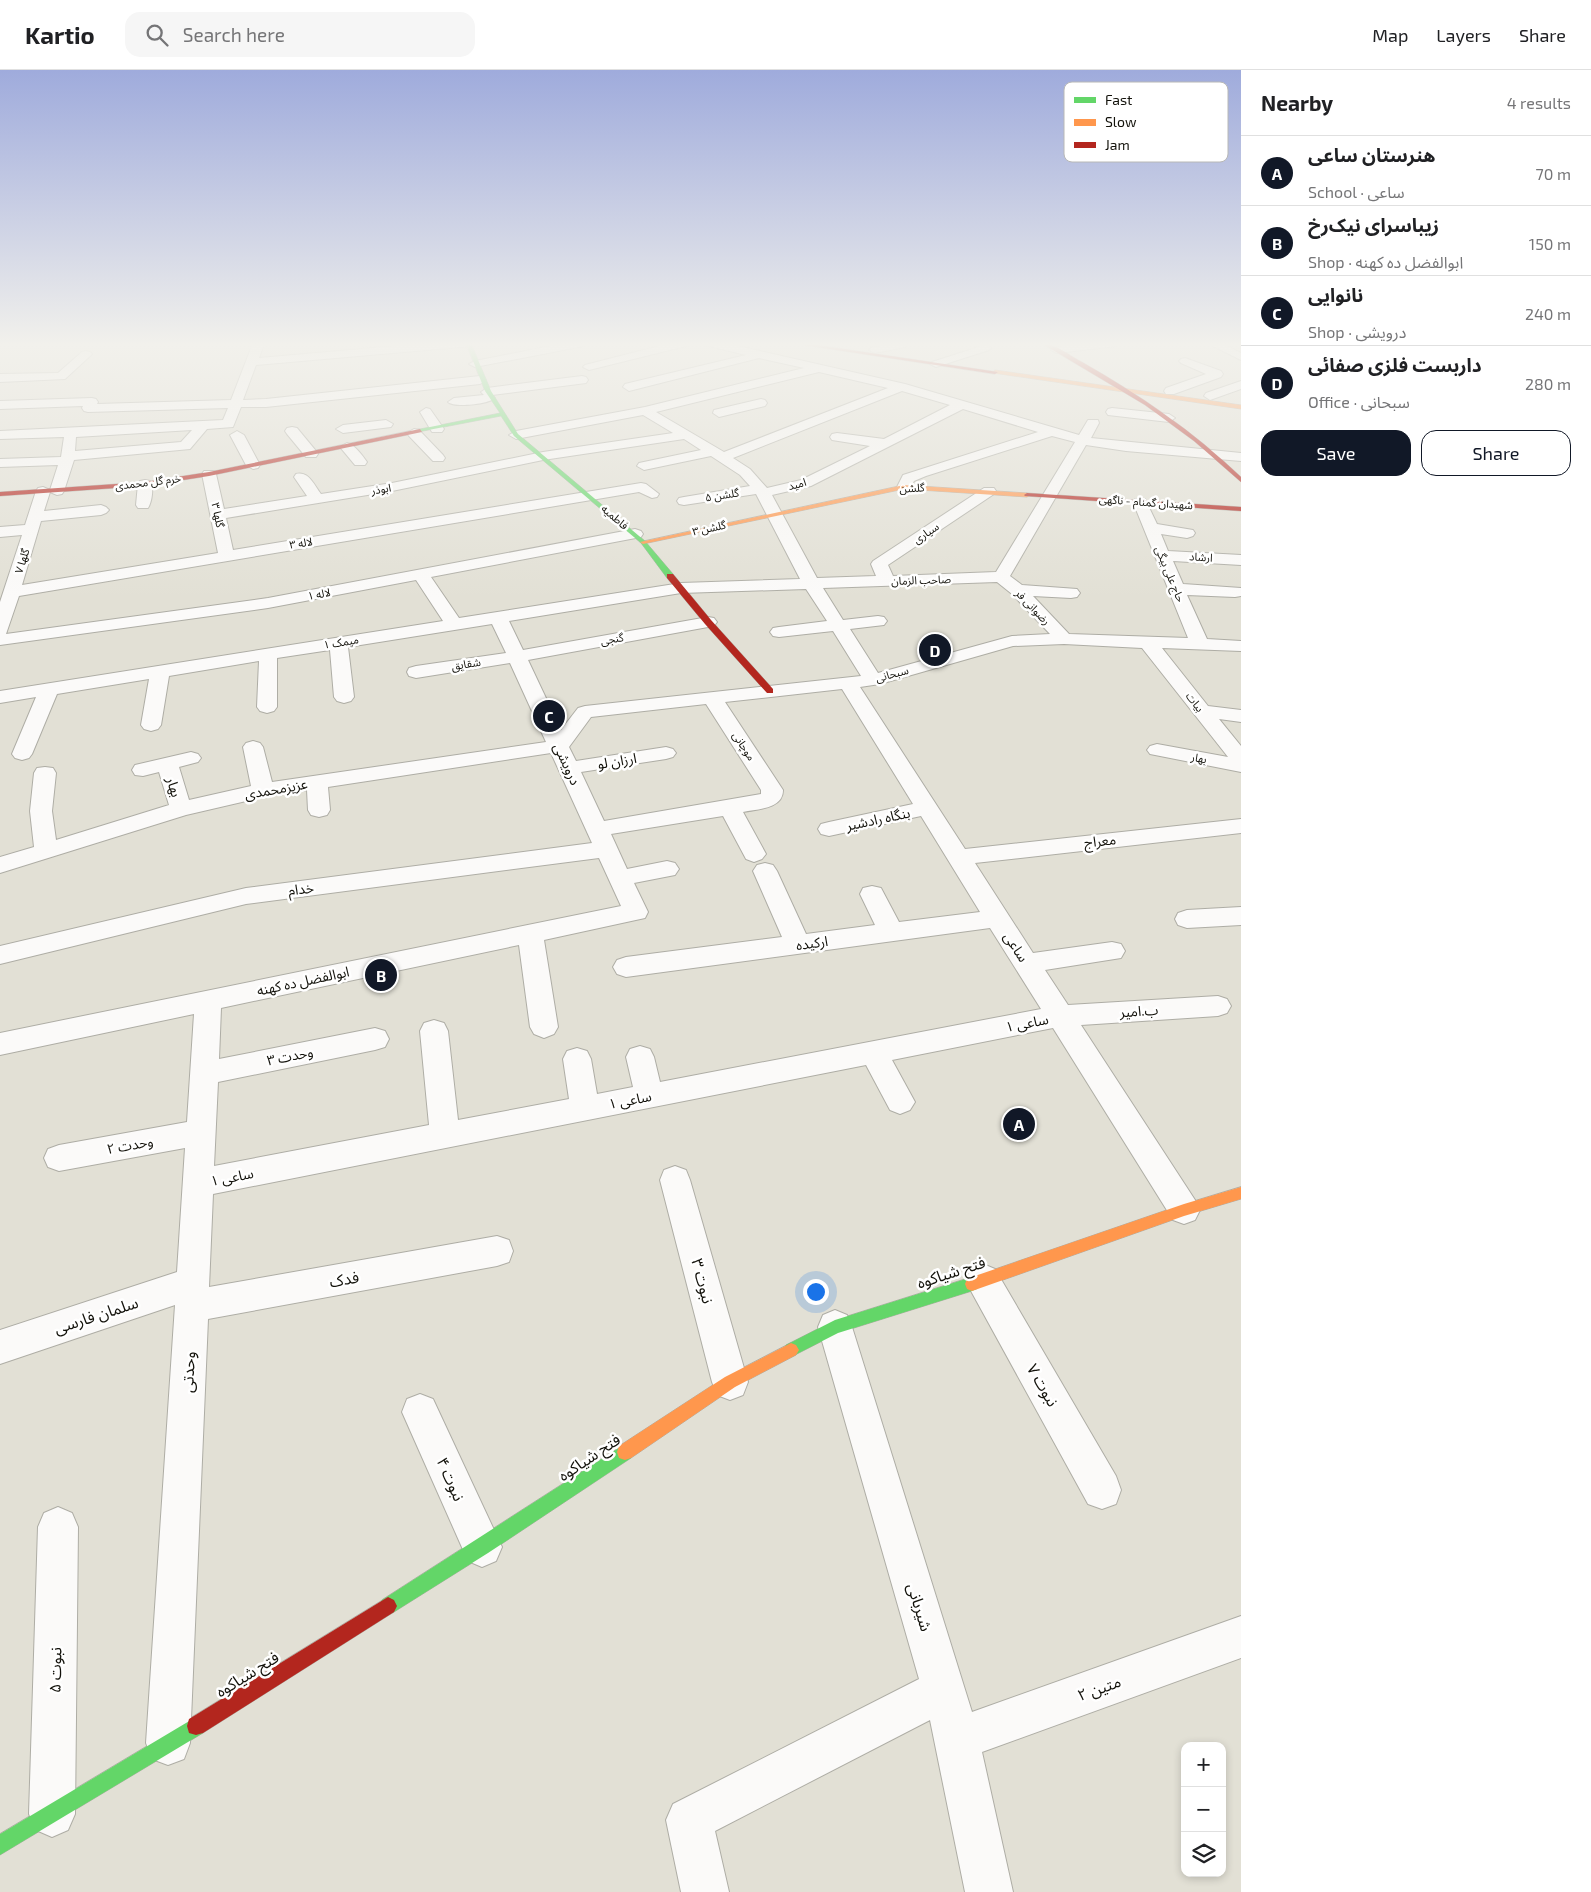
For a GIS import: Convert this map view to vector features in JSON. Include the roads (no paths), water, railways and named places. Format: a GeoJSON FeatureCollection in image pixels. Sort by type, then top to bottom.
{"type":"FeatureCollection","features":[{"type":"Feature","properties":{"kind":"street"},"geometry":{"type":"LineString","coordinates":[[50,491],[67,458],[71,433],[74,428]]}},
{"type":"Feature","properties":{"kind":"street"},"geometry":{"type":"LineString","coordinates":[[0,435],[165,428]]}},
{"type":"Feature","properties":{"kind":"street"},"geometry":{"type":"LineString","coordinates":[[0,463],[185,446],[201,428]]}},
{"type":"Feature","properties":{"kind":"street"},"geometry":{"type":"LineString","coordinates":[[343,429],[348,428]]}},
{"type":"Feature","properties":{"kind":"street"},"geometry":{"type":"LineString","coordinates":[[389,428],[393,437]]}},
{"type":"Feature","properties":{"kind":"street","name":"خرم گل محمدی"},"geometry":{"type":"LineString","coordinates":[[0,494],[145,484],[253,466],[436,428]]}},
{"type":"Feature","properties":{"kind":"street","name":"فاطمیه"},"geometry":{"type":"LineString","coordinates":[[510,428],[516,435],[639,538],[708,622],[770,691]]}},
{"type":"Feature","properties":{"kind":"street"},"geometry":{"type":"LineString","coordinates":[[516,435],[553,428]]}},
{"type":"Feature","properties":{"kind":"street"},"geometry":{"type":"LineString","coordinates":[[644,466],[718,454],[757,445],[800,428]]}},
{"type":"Feature","properties":{"kind":"street","name":"امید"},"geometry":{"type":"LineString","coordinates":[[757,491],[806,482],[917,428]]}},
{"type":"Feature","properties":{"kind":"street"},"geometry":{"type":"LineString","coordinates":[[1044,428],[1084,441],[1126,447],[1241,457]]}},
{"type":"Feature","properties":{"kind":"street"},"geometry":{"type":"LineString","coordinates":[[1001,577],[1090,428]]}},
{"type":"Feature","properties":{"kind":"street"},"geometry":{"type":"LineString","coordinates":[[1182,428],[1218,456],[1241,480]]}},
{"type":"Feature","properties":{"kind":"street"},"geometry":{"type":"LineString","coordinates":[[685,429],[744,472],[775,514],[811,583],[873,680]]}},
{"type":"Feature","properties":{"kind":"street","name":"ابوذر"},"geometry":{"type":"LineString","coordinates":[[218,514],[392,487],[685,429]]}},
{"type":"Feature","properties":{"kind":"street"},"geometry":{"type":"LineString","coordinates":[[292,430],[311,454]]}},
{"type":"Feature","properties":{"kind":"street"},"geometry":{"type":"LineString","coordinates":[[904,487],[908,478],[921,473],[1054,431]]}},
{"type":"Feature","properties":{"kind":"street"},"geometry":{"type":"LineString","coordinates":[[414,433],[438,458]]}},
{"type":"Feature","properties":{"kind":"street"},"geometry":{"type":"LineString","coordinates":[[757,445],[746,434],[772,439]]}},
{"type":"Feature","properties":{"kind":"street"},"geometry":{"type":"LineString","coordinates":[[237,435],[253,466]]}},
{"type":"Feature","properties":{"kind":"street"},"geometry":{"type":"LineString","coordinates":[[837,437],[888,443]]}},
{"type":"Feature","properties":{"kind":"street"},"geometry":{"type":"LineString","coordinates":[[347,447],[360,462]]}},
{"type":"Feature","properties":{"kind":"street"},"geometry":{"type":"LineString","coordinates":[[1126,447],[1129,462]]}},
{"type":"Feature","properties":{"kind":"street","name":"گلها ۳"},"geometry":{"type":"LineString","coordinates":[[209,474],[226,555]]}},
{"type":"Feature","properties":{"kind":"street"},"geometry":{"type":"LineString","coordinates":[[301,476],[317,499]]}},
{"type":"Feature","properties":{"kind":"street"},"geometry":{"type":"LineString","coordinates":[[725,478],[757,491]]}},
{"type":"Feature","properties":{"kind":"street"},"geometry":{"type":"LineString","coordinates":[[144,505],[145,484]]}},
{"type":"Feature","properties":{"kind":"street","name":"لاله ۳"},"geometry":{"type":"LineString","coordinates":[[12,592],[641,487],[652,494]]}},
{"type":"Feature","properties":{"kind":"street","name":"گلشن"},"geometry":{"type":"LineString","coordinates":[[775,514],[904,487],[1051,496]]}},
{"type":"Feature","properties":{"kind":"street","name":"گلها ۷"},"geometry":{"type":"LineString","coordinates":[[0,630],[34,523],[50,491]]}},
{"type":"Feature","properties":{"kind":"street","name":"گلشن ۵"},"geometry":{"type":"LineString","coordinates":[[684,501],[757,491]]}},
{"type":"Feature","properties":{"kind":"street","name":"سیاری"},"geometry":{"type":"LineString","coordinates":[[895,586],[879,564],[989,491]]}},
{"type":"Feature","properties":{"kind":"street","name":"شهیدان گمنام - ناگهی"},"geometry":{"type":"LineString","coordinates":[[1051,496],[1241,509]]}},
{"type":"Feature","properties":{"kind":"street","name":"حاج علی بیگی"},"geometry":{"type":"LineString","coordinates":[[1140,502],[1200,645]]}},
{"type":"Feature","properties":{"kind":"street"},"geometry":{"type":"LineString","coordinates":[[0,532],[34,523],[101,510]]}},
{"type":"Feature","properties":{"kind":"street","name":"گلشن ۳"},"geometry":{"type":"LineString","coordinates":[[639,538],[775,514]]}},
{"type":"Feature","properties":{"kind":"street"},"geometry":{"type":"LineString","coordinates":[[1151,528],[1187,533]]}},
{"type":"Feature","properties":{"kind":"street","name":"لاله ۱"},"geometry":{"type":"LineString","coordinates":[[0,640],[268,603],[639,538]]}},
{"type":"Feature","properties":{"kind":"street","name":"ارشاد"},"geometry":{"type":"LineString","coordinates":[[1162,555],[1240,560]]}},
{"type":"Feature","properties":{"kind":"street"},"geometry":{"type":"LineString","coordinates":[[0,575],[18,572]]}},
{"type":"Feature","properties":{"kind":"street"},"geometry":{"type":"LineString","coordinates":[[421,575],[452,621]]}},
{"type":"Feature","properties":{"kind":"street","name":"صاحب الزمان"},"geometry":{"type":"LineString","coordinates":[[681,588],[811,583],[895,586],[1001,577]]}},
{"type":"Feature","properties":{"kind":"street","name":"رضوانی فر"},"geometry":{"type":"LineString","coordinates":[[1001,577],[1018,590],[1064,639]]}},
{"type":"Feature","properties":{"kind":"street","name":"میمک ۱"},"geometry":{"type":"LineString","coordinates":[[0,697],[681,588]]}},
{"type":"Feature","properties":{"kind":"street"},"geometry":{"type":"LineString","coordinates":[[1176,589],[1235,592]]}},
{"type":"Feature","properties":{"kind":"street"},"geometry":{"type":"LineString","coordinates":[[1018,590],[1071,593]]}},
{"type":"Feature","properties":{"kind":"street","name":"درویشی"},"geometry":{"type":"LineString","coordinates":[[498,617],[636,912]]}},
{"type":"Feature","properties":{"kind":"street"},"geometry":{"type":"LineString","coordinates":[[779,632],[878,621]]}},
{"type":"Feature","properties":{"kind":"street","name":"گنجی"},"geometry":{"type":"LineString","coordinates":[[516,657],[708,622]]}},
{"type":"Feature","properties":{"kind":"street","name":"سبحانی"},"geometry":{"type":"LineString","coordinates":[[559,746],[585,712],[873,680],[1012,641],[1064,639],[1241,646]]}},
{"type":"Feature","properties":{"kind":"street"},"geometry":{"type":"LineString","coordinates":[[339,643],[344,697]]}},
{"type":"Feature","properties":{"kind":"street","name":"بیات"},"geometry":{"type":"LineString","coordinates":[[1148,643],[1241,760]]}},
{"type":"Feature","properties":{"kind":"street"},"geometry":{"type":"LineString","coordinates":[[267,707],[268,654]]}},
{"type":"Feature","properties":{"kind":"street","name":"شقایق"},"geometry":{"type":"LineString","coordinates":[[416,672],[516,657]]}},
{"type":"Feature","properties":{"kind":"street"},"geometry":{"type":"LineString","coordinates":[[151,725],[160,672]]}},
{"type":"Feature","properties":{"kind":"street","name":"ساعی"},"geometry":{"type":"LineString","coordinates":[[848,684],[1184,1210]]}},
{"type":"Feature","properties":{"kind":"street"},"geometry":{"type":"LineString","coordinates":[[22,754],[49,689]]}},
{"type":"Feature","properties":{"kind":"street","name":"موچانی"},"geometry":{"type":"LineString","coordinates":[[712,698],[772,790],[772,796]]}},
{"type":"Feature","properties":{"kind":"street"},"geometry":{"type":"LineString","coordinates":[[1202,711],[1241,716]]}},
{"type":"Feature","properties":{"kind":"street","name":"عزیزمحمدی"},"geometry":{"type":"LineString","coordinates":[[0,864],[181,809],[263,790],[559,746]]}},
{"type":"Feature","properties":{"kind":"street"},"geometry":{"type":"LineString","coordinates":[[253,747],[263,790]]}},
{"type":"Feature","properties":{"kind":"street","name":"بهار"},"geometry":{"type":"LineString","coordinates":[[1157,750],[1241,766]]}},
{"type":"Feature","properties":{"kind":"street","name":"ارزان لو"},"geometry":{"type":"LineString","coordinates":[[569,768],[666,753]]}},
{"type":"Feature","properties":{"kind":"street","name":"بهار"},"geometry":{"type":"LineString","coordinates":[[143,770],[191,758]]}},
{"type":"Feature","properties":{"kind":"street","name":"بهار"},"geometry":{"type":"LineString","coordinates":[[167,764],[181,809]]}},
{"type":"Feature","properties":{"kind":"street"},"geometry":{"type":"LineString","coordinates":[[45,773],[41,811],[46,850]]}},
{"type":"Feature","properties":{"kind":"street"},"geometry":{"type":"LineString","coordinates":[[317,782],[319,810]]}},
{"type":"Feature","properties":{"kind":"street","name":"خدام"},"geometry":{"type":"LineString","coordinates":[[0,955],[246,896],[602,839],[768,800],[772,796]]}},
{"type":"Feature","properties":{"kind":"street"},"geometry":{"type":"LineString","coordinates":[[730,808],[759,862],[798,944]]}},
{"type":"Feature","properties":{"kind":"street","name":"بنگاه رادشیر"},"geometry":{"type":"LineString","coordinates":[[829,829],[928,808]]}},
{"type":"Feature","properties":{"kind":"street","name":"معراج"},"geometry":{"type":"LineString","coordinates":[[959,857],[1241,826]]}},
{"type":"Feature","properties":{"kind":"street"},"geometry":{"type":"LineString","coordinates":[[620,878],[667,869]]}},
{"type":"Feature","properties":{"kind":"street"},"geometry":{"type":"LineString","coordinates":[[872,894],[891,932]]}},
{"type":"Feature","properties":{"kind":"street","name":"ابوالفضل ده کهنه"},"geometry":{"type":"LineString","coordinates":[[0,1044],[636,912]]}},
{"type":"Feature","properties":{"kind":"street"},"geometry":{"type":"LineString","coordinates":[[1187,919],[1241,916]]}},
{"type":"Feature","properties":{"kind":"street","name":"ارکیده"},"geometry":{"type":"LineString","coordinates":[[626,967],[998,918]]}},
{"type":"Feature","properties":{"kind":"street"},"geometry":{"type":"LineString","coordinates":[[530,934],[544,1027]]}},
{"type":"Feature","properties":{"kind":"street"},"geometry":{"type":"LineString","coordinates":[[1027,964],[1112,951]]}},
{"type":"Feature","properties":{"kind":"street","name":"وحدتی"},"geometry":{"type":"LineString","coordinates":[[168,1743],[208,1001]]}},
{"type":"Feature","properties":{"kind":"street","name":"ب.امیر"},"geometry":{"type":"LineString","coordinates":[[1061,1016],[1218,1006]]}},
{"type":"Feature","properties":{"kind":"street","name":"ساعی ۱"},"geometry":{"type":"LineString","coordinates":[[198,1183],[1061,1016]]}},
{"type":"Feature","properties":{"kind":"street"},"geometry":{"type":"LineString","coordinates":[[434,1031],[445,1136]]}},
{"type":"Feature","properties":{"kind":"street","name":"وحدت ۳"},"geometry":{"type":"LineString","coordinates":[[204,1073],[375,1040]]}},
{"type":"Feature","properties":{"kind":"street"},"geometry":{"type":"LineString","coordinates":[[874,1053],[900,1102]]}},
{"type":"Feature","properties":{"kind":"street"},"geometry":{"type":"LineString","coordinates":[[640,1058],[650,1096]]}},
{"type":"Feature","properties":{"kind":"street"},"geometry":{"type":"LineString","coordinates":[[577,1059],[585,1108]]}},
{"type":"Feature","properties":{"kind":"street","name":"وحدت ۲"},"geometry":{"type":"LineString","coordinates":[[59,1158],[201,1132]]}},
{"type":"Feature","properties":{"kind":"street","name":"نبوت ۳"},"geometry":{"type":"LineString","coordinates":[[675,1180],[730,1382]]}},
{"type":"Feature","properties":{"kind":"street","name":"فتح شیاکوه"},"geometry":{"type":"LineString","coordinates":[[0,1844],[168,1743],[482,1547],[730,1382],[835,1327],[983,1280],[1184,1210],[1237,1200]]}},
{"type":"Feature","properties":{"kind":"street","name":"فدک"},"geometry":{"type":"LineString","coordinates":[[192,1295],[497,1251]]}},
{"type":"Feature","properties":{"kind":"street","name":"نبوت ۷"},"geometry":{"type":"LineString","coordinates":[[983,1280],[1102,1490]]}},
{"type":"Feature","properties":{"kind":"street","name":"سلمان فارسی"},"geometry":{"type":"LineString","coordinates":[[0,1347],[192,1295]]}},
{"type":"Feature","properties":{"kind":"street","name":"شیربانی"},"geometry":{"type":"LineString","coordinates":[[835,1327],[944,1690],[957,1739],[989,1892]]}},
{"type":"Feature","properties":{"kind":"street","name":"نبوت ۴"},"geometry":{"type":"LineString","coordinates":[[420,1412],[482,1547]]}},
{"type":"Feature","properties":{"kind":"street","name":"نبوت ۵"},"geometry":{"type":"LineString","coordinates":[[52,1814],[58,1527]]}},
{"type":"Feature","properties":{"kind":"street","name":"متین ۲"},"geometry":{"type":"LineString","coordinates":[[957,1739],[1241,1637]]}},
{"type":"Feature","properties":{"kind":"street"},"geometry":{"type":"LineString","coordinates":[[705,1892],[690,1820],[944,1690]]}},
{"type":"Feature","properties":{"kind":"place","name":"داربست فلزی صفائی"},"geometry":{"type":"Point","coordinates":[935,650]}},
{"type":"Feature","properties":{"kind":"place","name":"نانوایی"},"geometry":{"type":"Point","coordinates":[549,716]}},
{"type":"Feature","properties":{"kind":"place","name":"زیباسرای نیک‌رخ"},"geometry":{"type":"Point","coordinates":[381,975]}},
{"type":"Feature","properties":{"kind":"place","name":"هنرستان ساعی"},"geometry":{"type":"Point","coordinates":[1019,1124]}}]}
